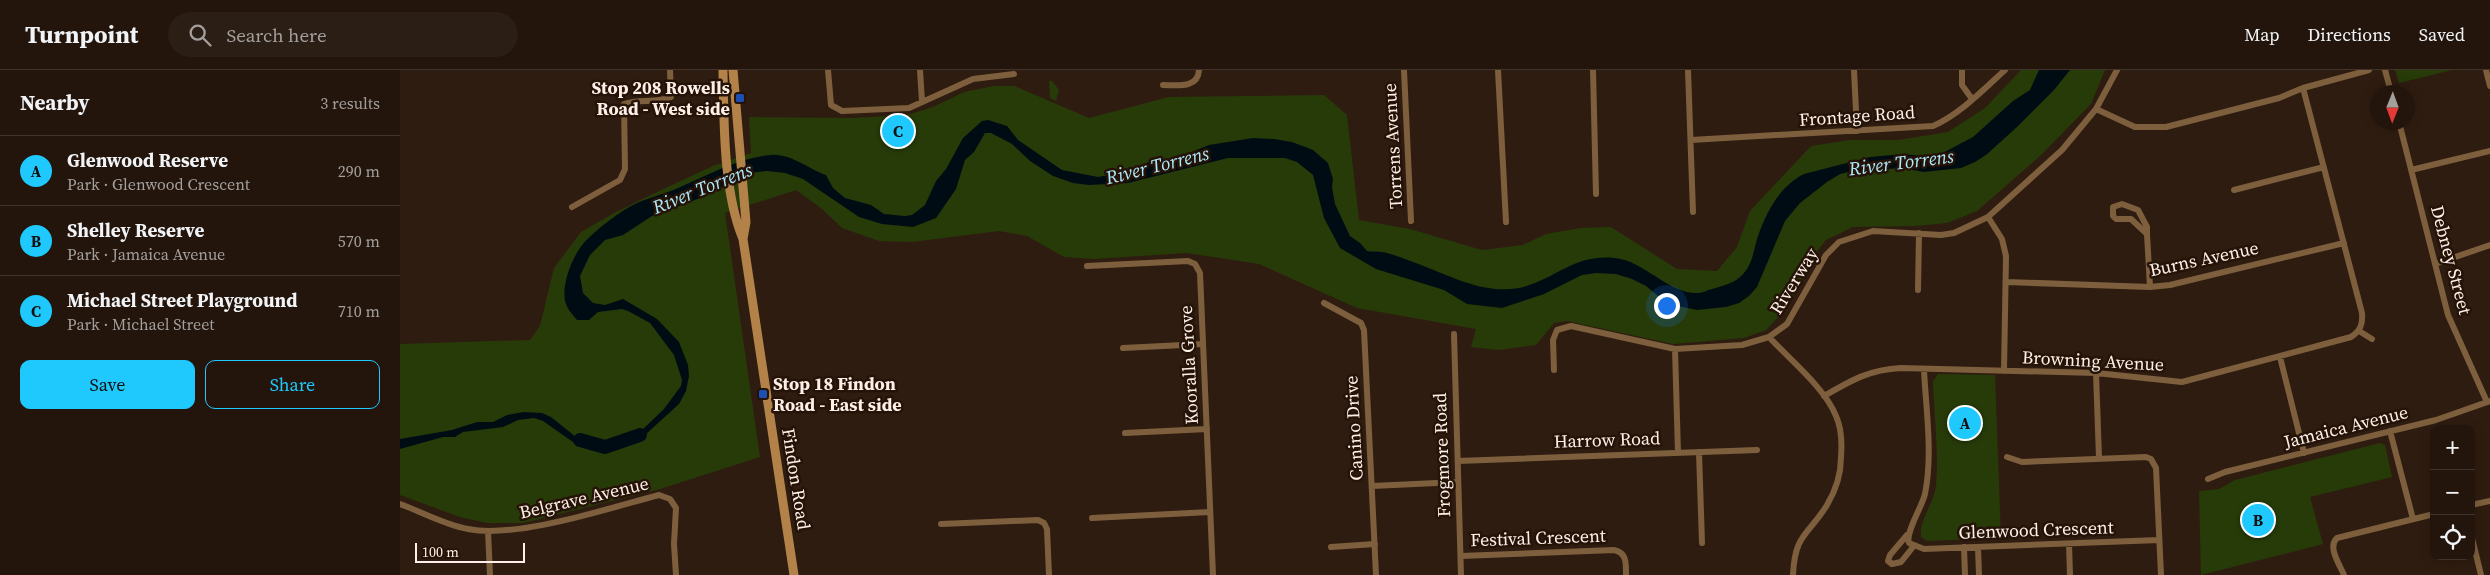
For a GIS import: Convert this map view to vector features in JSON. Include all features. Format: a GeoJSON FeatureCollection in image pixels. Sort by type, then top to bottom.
{"type":"FeatureCollection","features":[{"type":"Feature","properties":{"kind":"main road","name":"Findon Road"},"geometry":{"type":"LineString","coordinates":[[724,70],[725,146],[736,222],[743,239],[794,575]]}},
{"type":"Feature","properties":{"kind":"main road","name":"Findon Road"},"geometry":{"type":"LineString","coordinates":[[733,70],[746,222],[743,239]]}},
{"type":"Feature","properties":{"kind":"street"},"geometry":{"type":"LineString","coordinates":[[572,207],[620,180],[625,169],[624,104],[632,101],[663,101],[671,97],[670,70]]}},
{"type":"Feature","properties":{"kind":"street"},"geometry":{"type":"LineString","coordinates":[[828,70],[830,100],[835,109],[842,111],[909,108],[973,79],[1014,74]]}},
{"type":"Feature","properties":{"kind":"street"},"geometry":{"type":"LineString","coordinates":[[920,70],[922,102]]}},
{"type":"Feature","properties":{"kind":"street"},"geometry":{"type":"LineString","coordinates":[[1163,85],[1188,84],[1197,79],[1199,70]]}},
{"type":"Feature","properties":{"kind":"street","name":"Torrens Avenue"},"geometry":{"type":"LineString","coordinates":[[1404,70],[1411,221]]}},
{"type":"Feature","properties":{"kind":"street"},"geometry":{"type":"LineString","coordinates":[[1498,70],[1506,222]]}},
{"type":"Feature","properties":{"kind":"street"},"geometry":{"type":"LineString","coordinates":[[1593,70],[1596,194]]}},
{"type":"Feature","properties":{"kind":"street"},"geometry":{"type":"LineString","coordinates":[[1688,70],[1693,212]]}},
{"type":"Feature","properties":{"kind":"street"},"geometry":{"type":"LineString","coordinates":[[1854,70],[1857,131]]}},
{"type":"Feature","properties":{"kind":"street"},"geometry":{"type":"LineString","coordinates":[[1962,70],[1962,84],[1972,99]]}},
{"type":"Feature","properties":{"kind":"street","name":"Frontage Road"},"geometry":{"type":"LineString","coordinates":[[1691,140],[1933,126],[1944,121],[2005,70]]}},
{"type":"Feature","properties":{"kind":"street","name":"Riverway"},"geometry":{"type":"LineString","coordinates":[[1554,370],[1553,340],[1557,330],[1564,327],[1572,326],[1675,350],[1742,345],[1769,337],[1787,324],[1826,255],[1839,242],[1874,231],[1941,235],[1954,233],[1988,217],[2062,150],[2096,109],[2118,70]]}},
{"type":"Feature","properties":{"kind":"street"},"geometry":{"type":"LineString","coordinates":[[2096,109],[2135,127],[2166,127],[2279,98],[2303,88],[2369,70]]}},
{"type":"Feature","properties":{"kind":"street"},"geometry":{"type":"LineString","coordinates":[[2385,70],[2389,85]]}},
{"type":"Feature","properties":{"kind":"street"},"geometry":{"type":"LineString","coordinates":[[2486,70],[2490,86]]}},
{"type":"Feature","properties":{"kind":"street"},"geometry":{"type":"LineString","coordinates":[[2303,88],[2362,313],[2362,325],[2359,331],[2372,339]]}},
{"type":"Feature","properties":{"kind":"street","name":"Debney Street"},"geometry":{"type":"LineString","coordinates":[[2401,130],[2448,315],[2488,401]]}},
{"type":"Feature","properties":{"kind":"street"},"geometry":{"type":"LineString","coordinates":[[2411,170],[2490,151]]}},
{"type":"Feature","properties":{"kind":"street"},"geometry":{"type":"LineString","coordinates":[[2234,190],[2324,167]]}},
{"type":"Feature","properties":{"kind":"street"},"geometry":{"type":"LineString","coordinates":[[2147,234],[2131,219],[2116,219],[2113,216],[2113,207],[2122,204],[2138,210],[2147,227],[2150,287]]}},
{"type":"Feature","properties":{"kind":"street"},"geometry":{"type":"LineString","coordinates":[[1988,217],[2002,239],[2006,256],[2004,371]]}},
{"type":"Feature","properties":{"kind":"street"},"geometry":{"type":"LineString","coordinates":[[1918,290],[1919,233]]}},
{"type":"Feature","properties":{"kind":"street","name":"Burns Avenue"},"geometry":{"type":"LineString","coordinates":[[2007,282],[2150,287],[2170,285],[2344,242]]}},
{"type":"Feature","properties":{"kind":"street"},"geometry":{"type":"LineString","coordinates":[[2435,264],[2490,245]]}},
{"type":"Feature","properties":{"kind":"street","name":"Kooralla Grove"},"geometry":{"type":"LineString","coordinates":[[1087,266],[1188,261],[1195,264],[1200,272],[1213,575]]}},
{"type":"Feature","properties":{"kind":"street","name":"Canino Drive"},"geometry":{"type":"LineString","coordinates":[[1324,304],[1361,322],[1364,330],[1376,575]]}},
{"type":"Feature","properties":{"kind":"street","name":"Browning Avenue"},"geometry":{"type":"LineString","coordinates":[[1824,396],[1857,377],[1878,369],[2096,373],[2182,382],[2343,340],[2359,331]]}},
{"type":"Feature","properties":{"kind":"street","name":"Frogmore Road"},"geometry":{"type":"LineString","coordinates":[[1454,334],[1461,575]]}},
{"type":"Feature","properties":{"kind":"street"},"geometry":{"type":"LineString","coordinates":[[1769,337],[1824,396],[1836,416],[1840,430],[1841,468],[1836,488],[1826,506],[1802,535],[1797,546],[1793,575]]}},
{"type":"Feature","properties":{"kind":"street"},"geometry":{"type":"LineString","coordinates":[[1123,348],[1203,344]]}},
{"type":"Feature","properties":{"kind":"street"},"geometry":{"type":"LineString","coordinates":[[1675,350],[1678,453]]}},
{"type":"Feature","properties":{"kind":"street"},"geometry":{"type":"LineString","coordinates":[[2280,357],[2304,453]]}},
{"type":"Feature","properties":{"kind":"street"},"geometry":{"type":"LineString","coordinates":[[1907,535],[1909,544],[1913,547],[1898,563],[1892,564],[1888,561],[1890,555],[1907,535],[1924,502],[1928,482],[1924,370]]}},
{"type":"Feature","properties":{"kind":"street"},"geometry":{"type":"LineString","coordinates":[[2096,373],[2100,458]]}},
{"type":"Feature","properties":{"kind":"street","name":"Jamaica Avenue"},"geometry":{"type":"LineString","coordinates":[[2208,479],[2225,472],[2436,420],[2488,401]]}},
{"type":"Feature","properties":{"kind":"street"},"geometry":{"type":"LineString","coordinates":[[1125,433],[1207,428]]}},
{"type":"Feature","properties":{"kind":"street"},"geometry":{"type":"LineString","coordinates":[[2390,432],[2413,519]]}},
{"type":"Feature","properties":{"kind":"street","name":"Harrow Road"},"geometry":{"type":"LineString","coordinates":[[1458,460],[1757,450]]}},
{"type":"Feature","properties":{"kind":"street"},"geometry":{"type":"LineString","coordinates":[[1699,452],[1702,543]]}},
{"type":"Feature","properties":{"kind":"street"},"geometry":{"type":"LineString","coordinates":[[2007,457],[2022,462],[2100,458],[2146,457],[2151,459],[2156,468],[2161,575]]}},
{"type":"Feature","properties":{"kind":"street"},"geometry":{"type":"LineString","coordinates":[[1372,486],[1458,482]]}},
{"type":"Feature","properties":{"kind":"street","name":"Belgrave Avenue"},"geometry":{"type":"LineString","coordinates":[[400,504],[468,530],[488,531],[524,529],[659,495],[670,499],[676,508],[674,544],[676,575]]}},
{"type":"Feature","properties":{"kind":"street"},"geometry":{"type":"LineString","coordinates":[[2475,504],[2490,501]]}},
{"type":"Feature","properties":{"kind":"street"},"geometry":{"type":"LineString","coordinates":[[1092,518],[1210,512]]}},
{"type":"Feature","properties":{"kind":"street"},"geometry":{"type":"LineString","coordinates":[[2344,575],[2332,548],[2337,538],[2430,515]]}},
{"type":"Feature","properties":{"kind":"street"},"geometry":{"type":"LineString","coordinates":[[940,524],[1038,520],[1044,522],[1047,529],[1048,575]]}},
{"type":"Feature","properties":{"kind":"street"},"geometry":{"type":"LineString","coordinates":[[488,531],[490,575]]}},
{"type":"Feature","properties":{"kind":"street","name":"Glenwood Crescent"},"geometry":{"type":"LineString","coordinates":[[1913,547],[1924,549],[2159,540]]}},
{"type":"Feature","properties":{"kind":"street"},"geometry":{"type":"LineString","coordinates":[[1331,547],[1375,544]]}},
{"type":"Feature","properties":{"kind":"street"},"geometry":{"type":"LineString","coordinates":[[2069,544],[2070,575]]}},
{"type":"Feature","properties":{"kind":"street"},"geometry":{"type":"LineString","coordinates":[[1964,547],[1965,575]]}},
{"type":"Feature","properties":{"kind":"street"},"geometry":{"type":"LineString","coordinates":[[1978,547],[1979,575]]}},
{"type":"Feature","properties":{"kind":"street"},"geometry":{"type":"LineString","coordinates":[[2475,549],[2482,575],[2490,573]]}},
{"type":"Feature","properties":{"kind":"street","name":"Festival Crescent"},"geometry":{"type":"LineString","coordinates":[[1461,556],[1614,550],[1620,551],[1626,558],[1626,575]]}},
{"type":"Feature","properties":{"kind":"green space"},"geometry":{"type":"Polygon","coordinates":[[[2021,70],[2105,70],[2091,104],[2041,155],[1977,211],[1947,223],[1915,226],[1853,227],[1826,240],[1811,259],[1799,286],[1782,313],[1766,330],[1744,338],[1673,344],[1567,321],[1554,323],[1536,345],[1499,350],[1471,347],[1476,329],[1357,308],[1259,264],[1187,253],[1094,259],[1064,257],[1027,236],[999,231],[912,242],[879,241],[842,228],[821,208],[796,190],[725,213],[760,457],[660,489],[523,523],[487,523],[460,517],[400,495],[400,344],[530,340],[540,326],[554,268],[581,232],[659,191],[713,166],[751,153],[749,117],[852,118],[907,115],[933,107],[964,92],[993,86],[1014,86],[1089,118],[1169,97],[1324,95],[1347,115],[1359,220],[1410,229],[1482,250],[1523,245],[1546,234],[1581,228],[1611,227],[1677,269],[1717,271],[1737,247],[1750,211],[1811,146],[1850,140],[1898,140],[1948,132],[1985,108],[2021,70]]]}},
{"type":"Feature","properties":{"kind":"green space"},"geometry":{"type":"Polygon","coordinates":[[[2395,70],[2452,70],[2399,83],[2395,70]]]}},
{"type":"Feature","properties":{"kind":"green space"},"geometry":{"type":"Polygon","coordinates":[[[1049,81],[1052,81],[1059,90],[1056,101],[1050,98],[1049,81]]]}},
{"type":"Feature","properties":{"kind":"green space"},"geometry":{"type":"Polygon","coordinates":[[[1938,374],[1995,375],[2001,538],[1927,541],[1921,537],[1922,524],[1933,499],[1936,486],[1937,447],[1933,381],[1938,374]]]}},
{"type":"Feature","properties":{"kind":"green space"},"geometry":{"type":"Polygon","coordinates":[[[2380,443],[2385,445],[2392,477],[2310,497],[2323,544],[2201,575],[2199,491],[2219,489],[2235,480],[2380,443]]]}},
{"type":"Feature","properties":{"kind":"water","name":"River Torrens"},"geometry":{"type":"Polygon","coordinates":[[[2039,70],[2070,70],[2054,90],[1986,155],[1961,168],[1924,172],[1901,168],[1840,174],[1800,203],[1785,221],[1757,287],[1749,296],[1739,303],[1726,307],[1697,310],[1668,304],[1646,286],[1632,279],[1616,274],[1596,273],[1582,275],[1544,294],[1502,308],[1467,304],[1444,290],[1376,269],[1340,248],[1324,218],[1313,175],[1297,162],[1285,158],[1228,158],[1128,183],[1089,185],[1073,183],[1053,176],[1030,161],[1012,144],[991,133],[985,133],[974,152],[965,160],[956,189],[936,218],[913,227],[882,224],[859,217],[803,179],[785,173],[766,171],[749,173],[703,197],[652,216],[623,235],[605,240],[590,255],[580,276],[583,293],[593,303],[605,305],[623,299],[657,319],[679,342],[688,365],[689,376],[686,391],[679,404],[645,435],[623,448],[602,453],[573,442],[543,421],[534,418],[518,420],[503,427],[463,432],[455,437],[443,437],[400,449],[400,439],[452,430],[477,422],[493,422],[507,415],[524,412],[542,413],[551,417],[576,437],[601,446],[611,447],[642,430],[664,409],[681,386],[682,380],[674,355],[650,323],[628,311],[622,309],[598,312],[589,320],[577,320],[568,308],[565,297],[566,281],[571,264],[587,239],[619,213],[631,206],[678,188],[722,168],[758,157],[770,155],[785,156],[826,175],[833,188],[845,198],[871,205],[884,214],[905,216],[912,215],[925,205],[936,181],[946,169],[963,138],[982,121],[988,120],[1007,126],[1018,140],[1062,170],[1098,177],[1135,170],[1152,160],[1174,159],[1209,145],[1253,138],[1274,139],[1292,142],[1313,150],[1328,163],[1333,179],[1332,187],[1335,204],[1350,236],[1367,251],[1392,254],[1477,286],[1505,289],[1519,288],[1532,284],[1587,260],[1615,258],[1626,260],[1677,288],[1687,292],[1698,293],[1730,283],[1744,273],[1748,268],[1758,236],[1770,209],[1781,192],[1796,179],[1804,174],[1870,157],[1904,154],[1930,157],[1939,155],[1973,137],[2013,101],[2030,90],[2039,70]]]}},
{"type":"Feature","properties":{"kind":"waterway","name":"River Torrens"},"geometry":{"type":"LineString","coordinates":[[580,440],[605,447],[640,435]]}},
{"type":"Feature","properties":{"kind":"place","name":"Stop 208 Rowells Road - West side"},"geometry":{"type":"Point","coordinates":[740,98]}},
{"type":"Feature","properties":{"kind":"place","name":"Michael Street Playground"},"geometry":{"type":"Point","coordinates":[898,131]}},
{"type":"Feature","properties":{"kind":"place","name":"Stop 18 Findon Road - East side"},"geometry":{"type":"Point","coordinates":[763,394]}},
{"type":"Feature","properties":{"kind":"place","name":"Glenwood Reserve"},"geometry":{"type":"Point","coordinates":[1965,423]}},
{"type":"Feature","properties":{"kind":"place","name":"Shelley Reserve"},"geometry":{"type":"Point","coordinates":[2258,520]}}]}
